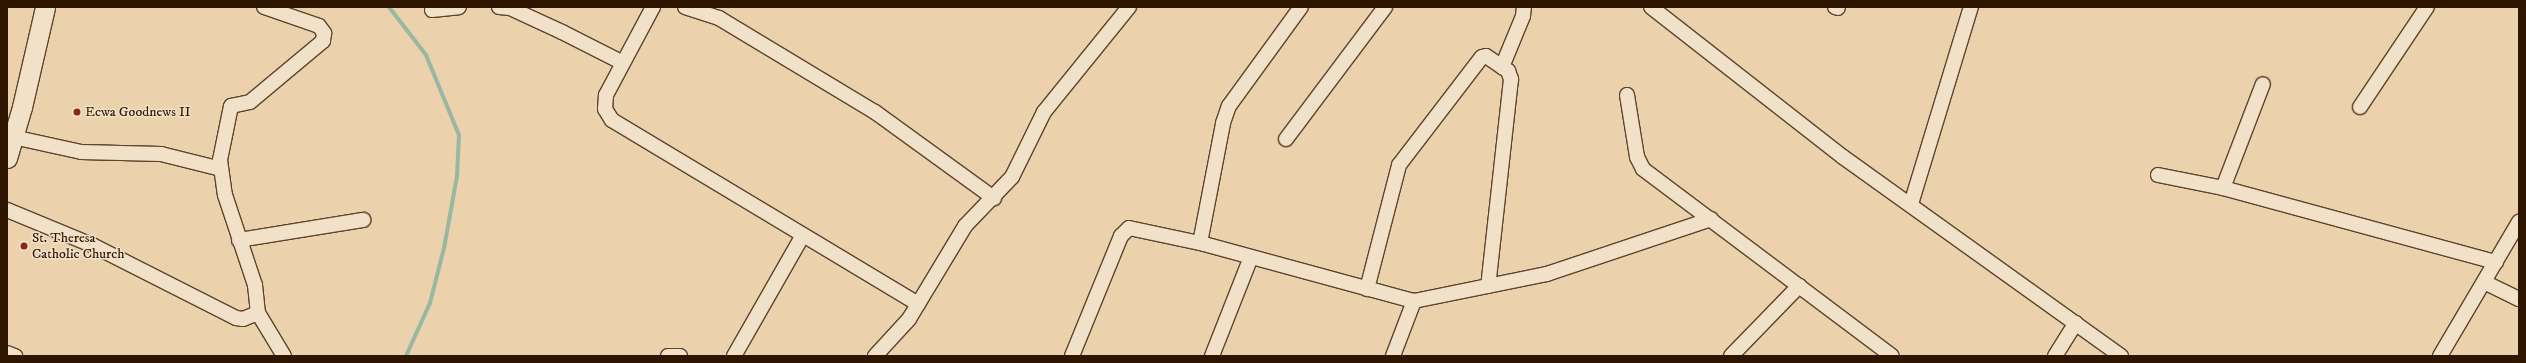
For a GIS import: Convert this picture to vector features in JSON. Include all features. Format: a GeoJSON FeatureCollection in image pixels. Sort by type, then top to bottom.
{"type":"FeatureCollection","features":[{"type":"Feature","properties":{"kind":"street"},"geometry":{"type":"LineString","coordinates":[[7,158],[13,137],[14,114],[45,7]]}},
{"type":"Feature","properties":{"kind":"street"},"geometry":{"type":"LineString","coordinates":[[264,7],[319,26],[324,37],[250,102],[231,106],[222,145],[221,169],[224,195],[255,285],[258,313],[284,356]]}},
{"type":"Feature","properties":{"kind":"street"},"geometry":{"type":"LineString","coordinates":[[432,10],[459,7]]}},
{"type":"Feature","properties":{"kind":"street"},"geometry":{"type":"LineString","coordinates":[[499,7],[510,8],[623,63]]}},
{"type":"Feature","properties":{"kind":"street"},"geometry":{"type":"LineString","coordinates":[[653,7],[606,95],[605,110],[612,120],[918,304]]}},
{"type":"Feature","properties":{"kind":"street"},"geometry":{"type":"LineString","coordinates":[[685,7],[719,18],[875,112],[994,198]]}},
{"type":"Feature","properties":{"kind":"street"},"geometry":{"type":"LineString","coordinates":[[875,356],[909,319],[965,226],[994,198],[1012,177],[1044,112],[1129,7]]}},
{"type":"Feature","properties":{"kind":"street"},"geometry":{"type":"LineString","coordinates":[[1200,243],[1223,123],[1229,106],[1301,7]]}},
{"type":"Feature","properties":{"kind":"street"},"geometry":{"type":"LineString","coordinates":[[1286,139],[1385,7]]}},
{"type":"Feature","properties":{"kind":"street"},"geometry":{"type":"LineString","coordinates":[[1502,67],[1523,16],[1524,7]]}},
{"type":"Feature","properties":{"kind":"street"},"geometry":{"type":"LineString","coordinates":[[1651,7],[1843,157],[1911,204],[2121,356]]}},
{"type":"Feature","properties":{"kind":"street"},"geometry":{"type":"LineString","coordinates":[[1911,204],[1971,7]]}},
{"type":"Feature","properties":{"kind":"street"},"geometry":{"type":"LineString","coordinates":[[2360,107],[2427,7]]}},
{"type":"Feature","properties":{"kind":"street"},"geometry":{"type":"LineString","coordinates":[[1367,289],[1399,165],[1482,57],[1502,67],[1511,79],[1488,286]]}},
{"type":"Feature","properties":{"kind":"street"},"geometry":{"type":"LineString","coordinates":[[2223,188],[2263,84]]}},
{"type":"Feature","properties":{"kind":"street"},"geometry":{"type":"LineString","coordinates":[[1627,95],[1638,164],[1892,356]]}},
{"type":"Feature","properties":{"kind":"street"},"geometry":{"type":"LineString","coordinates":[[13,137],[81,152],[161,154],[221,169]]}},
{"type":"Feature","properties":{"kind":"street"},"geometry":{"type":"LineString","coordinates":[[2158,175],[2223,188],[2496,262]]}},
{"type":"Feature","properties":{"kind":"street"},"geometry":{"type":"LineString","coordinates":[[7,210],[92,245],[236,318],[243,319],[258,313]]}},
{"type":"Feature","properties":{"kind":"street"},"geometry":{"type":"LineString","coordinates":[[1072,356],[1121,236],[1129,228],[1200,243],[1414,301],[1547,274],[1711,219]]}},
{"type":"Feature","properties":{"kind":"street"},"geometry":{"type":"LineString","coordinates":[[239,240],[363,220]]}},
{"type":"Feature","properties":{"kind":"street"},"geometry":{"type":"LineString","coordinates":[[2440,356],[2519,222]]}},
{"type":"Feature","properties":{"kind":"street"},"geometry":{"type":"LineString","coordinates":[[734,356],[803,235]]}},
{"type":"Feature","properties":{"kind":"street"},"geometry":{"type":"LineString","coordinates":[[1212,356],[1251,257]]}},
{"type":"Feature","properties":{"kind":"street"},"geometry":{"type":"LineString","coordinates":[[2484,282],[2519,300]]}},
{"type":"Feature","properties":{"kind":"street"},"geometry":{"type":"LineString","coordinates":[[1731,356],[1799,286]]}},
{"type":"Feature","properties":{"kind":"street"},"geometry":{"type":"LineString","coordinates":[[1394,356],[1414,301]]}},
{"type":"Feature","properties":{"kind":"street"},"geometry":{"type":"LineString","coordinates":[[2055,356],[2076,323]]}},
{"type":"Feature","properties":{"kind":"street"},"geometry":{"type":"LineString","coordinates":[[7,353],[15,356]]}},
{"type":"Feature","properties":{"kind":"street"},"geometry":{"type":"LineString","coordinates":[[668,356],[680,356]]}},
{"type":"Feature","properties":{"kind":"waterway"},"geometry":{"type":"LineString","coordinates":[[389,7],[426,55],[459,135],[457,176],[444,248],[430,303],[406,356]]}},
{"type":"Feature","properties":{"kind":"place","name":"Ecwa Goodnews II"},"geometry":{"type":"Point","coordinates":[77,112]}},
{"type":"Feature","properties":{"kind":"place","name":"St. Theresa Catholic Church"},"geometry":{"type":"Point","coordinates":[24,246]}}]}
